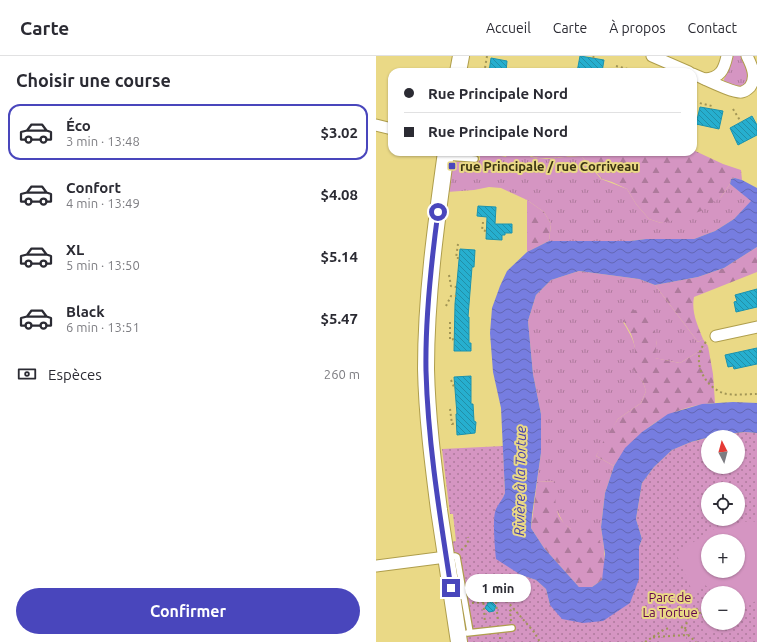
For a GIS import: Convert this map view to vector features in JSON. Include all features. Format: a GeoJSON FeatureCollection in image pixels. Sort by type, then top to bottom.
{"type":"FeatureCollection","features":[{"type":"Feature","properties":{"kind":"street"},"geometry":{"type":"LineString","coordinates":[[459,68],[461,56]]}},
{"type":"Feature","properties":{"kind":"street"},"geometry":{"type":"LineString","coordinates":[[652,56],[680,68]]}},
{"type":"Feature","properties":{"kind":"street"},"geometry":{"type":"LineString","coordinates":[[705,79],[716,77],[720,74],[725,66],[726,56]]}},
{"type":"Feature","properties":{"kind":"street"},"geometry":{"type":"LineString","coordinates":[[697,76],[738,92],[743,92],[748,89],[755,79],[755,74],[747,56]]}},
{"type":"Feature","properties":{"kind":"street"},"geometry":{"type":"LineString","coordinates":[[376,125],[388,128]]}},
{"type":"Feature","properties":{"kind":"street"},"geometry":{"type":"LineString","coordinates":[[446,156],[429,294],[426,369],[432,455],[452,552],[462,636]]}},
{"type":"Feature","properties":{"kind":"street"},"geometry":{"type":"LineString","coordinates":[[716,336],[757,327]]}},
{"type":"Feature","properties":{"kind":"street"},"geometry":{"type":"LineString","coordinates":[[376,566],[452,552]]}},
{"type":"Feature","properties":{"kind":"lane"},"geometry":{"type":"LineString","coordinates":[[458,156],[475,159]]}},
{"type":"Feature","properties":{"kind":"lane"},"geometry":{"type":"LineString","coordinates":[[462,636],[486,630],[512,628]]}},
{"type":"Feature","properties":{"kind":"path"},"geometry":{"type":"LineString","coordinates":[[485,68],[487,56]]}},
{"type":"Feature","properties":{"kind":"path"},"geometry":{"type":"LineString","coordinates":[[616,66],[624,68]]}},
{"type":"Feature","properties":{"kind":"path"},"geometry":{"type":"LineString","coordinates":[[697,102],[712,106],[711,109]]}},
{"type":"Feature","properties":{"kind":"path"},"geometry":{"type":"LineString","coordinates":[[733,110],[741,122]]}},
{"type":"Feature","properties":{"kind":"path"},"geometry":{"type":"LineString","coordinates":[[483,222],[482,230],[486,231]]}},
{"type":"Feature","properties":{"kind":"path"},"geometry":{"type":"LineString","coordinates":[[458,244],[456,258],[459,258]]}},
{"type":"Feature","properties":{"kind":"path"},"geometry":{"type":"LineString","coordinates":[[448,275],[451,286],[456,287]]}},
{"type":"Feature","properties":{"kind":"path"},"geometry":{"type":"LineString","coordinates":[[446,306],[451,296],[456,296]]}},
{"type":"Feature","properties":{"kind":"path"},"geometry":{"type":"LineString","coordinates":[[450,322],[450,340],[454,339]]}},
{"type":"Feature","properties":{"kind":"path"},"geometry":{"type":"LineString","coordinates":[[706,342],[699,356],[699,363],[702,375],[708,383],[724,394],[757,394]]}},
{"type":"Feature","properties":{"kind":"path"},"geometry":{"type":"LineString","coordinates":[[451,380],[454,387]]}},
{"type":"Feature","properties":{"kind":"path"},"geometry":{"type":"LineString","coordinates":[[450,409],[452,424],[456,424]]}},
{"type":"Feature","properties":{"kind":"path"},"geometry":{"type":"LineString","coordinates":[[452,552],[462,550],[469,541],[468,537]]}},
{"type":"Feature","properties":{"kind":"path"},"geometry":{"type":"LineString","coordinates":[[462,550],[462,556]]}},
{"type":"Feature","properties":{"kind":"path"},"geometry":{"type":"LineString","coordinates":[[467,580],[472,584],[489,583],[494,586],[534,632],[540,642]]}},
{"type":"Feature","properties":{"kind":"path"},"geometry":{"type":"LineString","coordinates":[[482,583],[486,630]]}},
{"type":"Feature","properties":{"kind":"path"},"geometry":{"type":"LineString","coordinates":[[471,603],[496,602],[499,629]]}},
{"type":"Feature","properties":{"kind":"path"},"geometry":{"type":"LineString","coordinates":[[510,611],[513,608]]}},
{"type":"Feature","properties":{"kind":"path"},"geometry":{"type":"LineString","coordinates":[[685,629],[689,614],[696,608],[701,614]]}},
{"type":"Feature","properties":{"kind":"path"},"geometry":{"type":"LineString","coordinates":[[681,627],[685,629],[688,635],[696,642]]}},
{"type":"Feature","properties":{"kind":"path"},"geometry":{"type":"LineString","coordinates":[[646,642],[665,629],[671,628]]}},
{"type":"Feature","properties":{"kind":"path"},"geometry":{"type":"LineString","coordinates":[[653,637],[688,635]]}},
{"type":"Feature","properties":{"kind":"path"},"geometry":{"type":"LineString","coordinates":[[659,637],[660,642]]}},
{"type":"Feature","properties":{"kind":"green space"},"geometry":{"type":"Polygon","coordinates":[[[733,56],[741,56],[750,75],[746,85],[737,86],[724,81],[733,56]]]}},
{"type":"Feature","properties":{"kind":"green space"},"geometry":{"type":"Polygon","coordinates":[[[697,152],[723,164],[741,170],[742,180],[735,178],[731,179],[730,184],[721,197],[701,211],[679,219],[661,223],[649,219],[636,204],[627,189],[602,179],[582,157],[532,156],[697,156],[697,152]]]}},
{"type":"Feature","properties":{"kind":"green space"},"geometry":{"type":"Polygon","coordinates":[[[480,156],[530,156],[546,159],[582,157],[601,179],[627,189],[636,204],[649,219],[661,223],[721,197],[730,184],[752,201],[734,219],[715,231],[694,239],[549,241],[551,224],[544,212],[527,200],[501,188],[489,187],[474,190],[447,192],[452,161],[474,163],[480,160],[480,156]]]}},
{"type":"Feature","properties":{"kind":"green space"},"geometry":{"type":"Polygon","coordinates":[[[527,200],[544,212],[551,224],[549,241],[527,252],[527,200]]]}},
{"type":"Feature","properties":{"kind":"green space"},"geometry":{"type":"Polygon","coordinates":[[[757,247],[757,272],[694,297],[694,313],[703,339],[698,342],[655,285],[698,277],[724,268],[757,247]]]}},
{"type":"Feature","properties":{"kind":"green space"},"geometry":{"type":"Polygon","coordinates":[[[579,271],[639,279],[655,285],[698,342],[703,339],[708,346],[680,363],[654,358],[657,340],[623,322],[634,344],[636,355],[634,369],[643,382],[646,391],[641,403],[618,419],[596,456],[614,466],[605,493],[601,527],[604,547],[595,537],[571,529],[564,524],[555,507],[555,481],[537,482],[541,453],[541,414],[533,374],[528,321],[536,295],[551,280],[579,271]]]}},
{"type":"Feature","properties":{"kind":"green space"},"geometry":{"type":"Polygon","coordinates":[[[631,309],[640,312],[650,319],[657,340],[655,358],[680,363],[708,346],[713,374],[715,403],[684,409],[670,414],[657,422],[634,441],[614,466],[596,456],[604,440],[618,419],[641,403],[646,391],[643,382],[633,369],[635,347],[633,338],[624,322],[624,313],[631,309]]]}},
{"type":"Feature","properties":{"kind":"green space","name":"Parc de La Tortue"},"geometry":{"type":"Polygon","coordinates":[[[745,432],[757,433],[757,642],[464,642],[450,542],[456,541],[453,514],[450,514],[442,449],[503,446],[505,493],[496,510],[521,575],[536,580],[546,589],[550,605],[639,579],[639,547],[642,539],[636,519],[642,483],[654,467],[672,450],[701,440],[701,474],[745,474],[745,432]]]}},
{"type":"Feature","properties":{"kind":"green space"},"geometry":{"type":"Polygon","coordinates":[[[555,481],[555,501],[561,519],[571,529],[584,522],[604,547],[605,567],[602,580],[592,587],[579,587],[544,548],[531,528],[537,482],[555,481]]]}},
{"type":"Feature","properties":{"kind":"green space"},"geometry":{"type":"Polygon","coordinates":[[[745,522],[757,522],[757,601],[745,605],[745,586],[706,586],[704,584],[693,593],[676,553],[701,537],[701,578],[745,578],[745,534],[706,534],[719,526],[745,526],[745,522]]]}},
{"type":"Feature","properties":{"kind":"green space"},"geometry":{"type":"Polygon","coordinates":[[[686,636],[686,642],[660,642],[659,638],[686,636]]]}},
{"type":"Feature","properties":{"kind":"water","name":"Rivière à la Tortue"},"geometry":{"type":"Polygon","coordinates":[[[735,178],[742,180],[757,188],[757,247],[724,268],[698,277],[655,285],[639,279],[579,271],[551,280],[536,295],[528,321],[533,374],[541,414],[541,453],[531,528],[544,548],[579,587],[592,587],[602,580],[605,554],[601,527],[605,493],[614,466],[625,448],[642,432],[668,414],[702,404],[733,402],[757,403],[757,433],[745,432],[745,430],[701,430],[701,439],[672,450],[654,467],[642,483],[636,519],[642,539],[639,547],[639,579],[630,603],[603,621],[583,623],[562,619],[550,605],[546,589],[536,580],[521,575],[496,559],[494,519],[496,509],[505,493],[501,408],[493,372],[490,333],[492,308],[500,286],[507,271],[527,252],[549,241],[694,239],[715,231],[734,219],[751,201],[730,184],[731,179],[735,178]]]}},
{"type":"Feature","properties":{"kind":"building"},"geometry":{"type":"Polygon","coordinates":[[[580,56],[604,60],[603,68],[578,68],[580,56]]]}},
{"type":"Feature","properties":{"kind":"building"},"geometry":{"type":"Polygon","coordinates":[[[491,58],[507,61],[506,68],[490,68],[491,58]]]}},
{"type":"Feature","properties":{"kind":"building"},"geometry":{"type":"Polygon","coordinates":[[[700,107],[723,111],[719,129],[697,124],[700,107]]]}},
{"type":"Feature","properties":{"kind":"building"},"geometry":{"type":"Polygon","coordinates":[[[752,116],[757,125],[757,135],[738,145],[730,128],[752,116]]]}},
{"type":"Feature","properties":{"kind":"building"},"geometry":{"type":"Polygon","coordinates":[[[478,206],[496,207],[495,224],[512,224],[512,233],[505,233],[505,235],[502,235],[502,240],[486,239],[487,217],[477,216],[478,206]]]}},
{"type":"Feature","properties":{"kind":"building"},"geometry":{"type":"Polygon","coordinates":[[[460,249],[475,250],[474,267],[472,267],[468,317],[469,343],[471,343],[471,351],[454,351],[455,304],[460,249]]]}},
{"type":"Feature","properties":{"kind":"building"},"geometry":{"type":"Polygon","coordinates":[[[757,289],[757,307],[736,312],[734,302],[737,301],[735,295],[757,289]]]}},
{"type":"Feature","properties":{"kind":"building"},"geometry":{"type":"Polygon","coordinates":[[[757,348],[757,364],[734,369],[733,366],[728,367],[725,355],[757,348]]]}},
{"type":"Feature","properties":{"kind":"building"},"geometry":{"type":"Polygon","coordinates":[[[471,376],[471,404],[473,404],[474,421],[476,422],[475,433],[457,435],[454,377],[471,376]]]}},
{"type":"Feature","properties":{"kind":"building"},"geometry":{"type":"Polygon","coordinates":[[[486,593],[492,593],[495,596],[492,602],[496,606],[494,611],[489,612],[485,608],[488,603],[484,598],[486,593]]]}},
{"type":"Feature","properties":{"kind":"place","name":"rue Principale / rue Corriveau"},"geometry":{"type":"Point","coordinates":[452,166]}},
{"type":"Feature","properties":{"kind":"route"},"geometry":{"type":"LineString","coordinates":[[438,212],[429,304],[427,381],[433,466],[451,588]]}}]}
